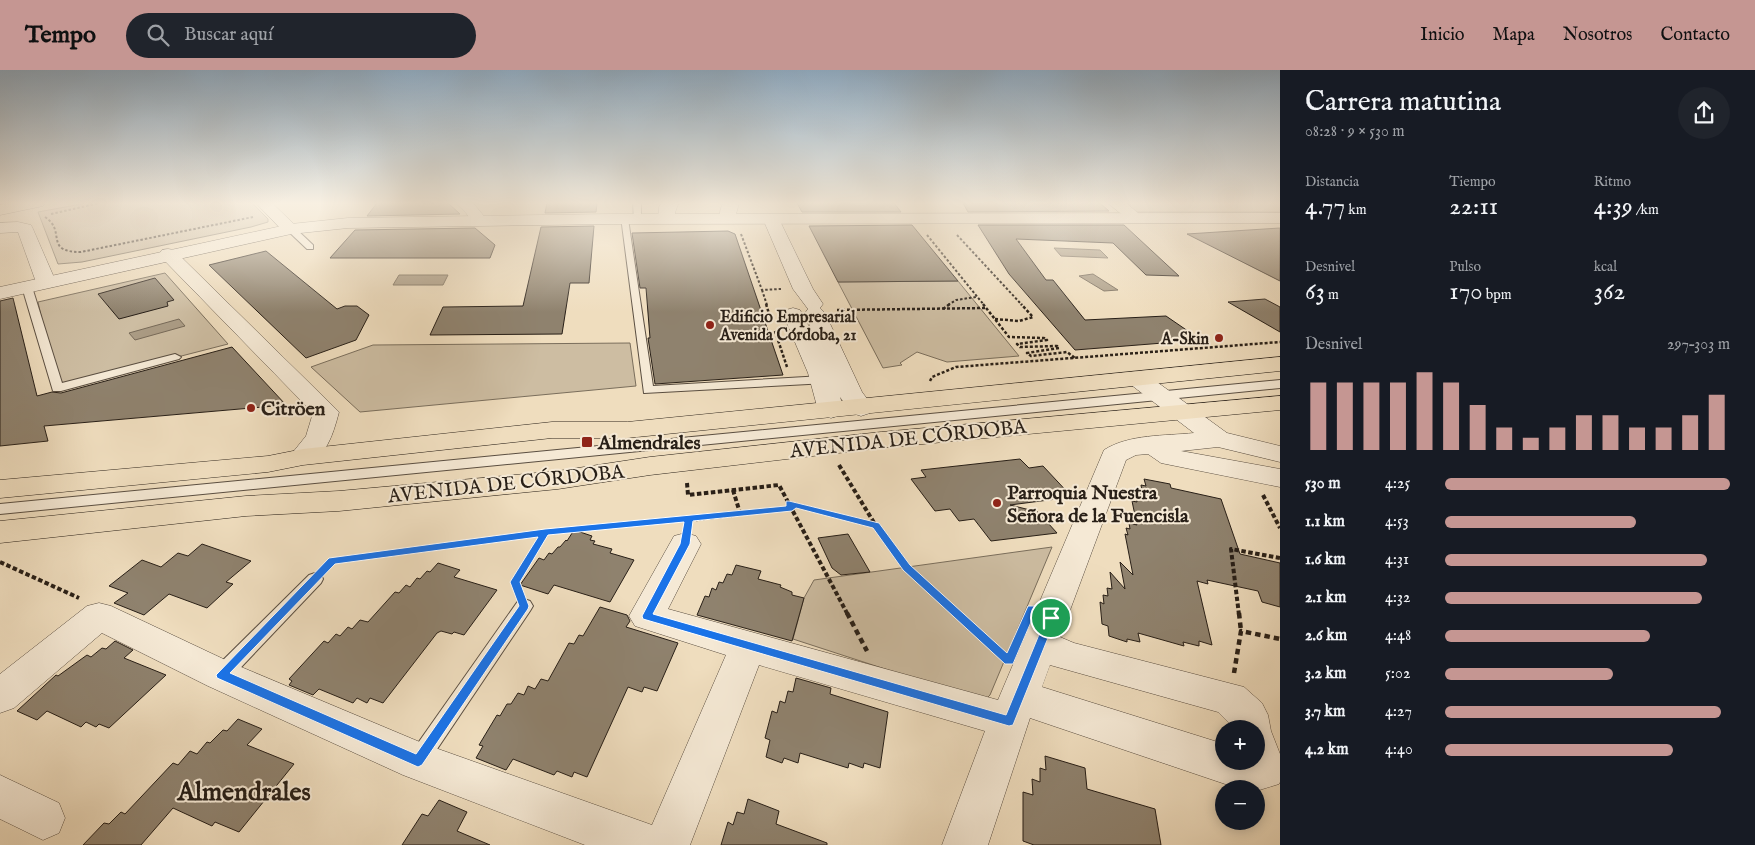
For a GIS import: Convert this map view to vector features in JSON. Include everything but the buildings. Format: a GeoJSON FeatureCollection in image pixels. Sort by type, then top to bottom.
{"type":"FeatureCollection","features":[{"type":"Feature","properties":{"kind":"main road","name":"AVENIDA DE CÓRDOBA"},"geometry":{"type":"LineString","coordinates":[[0,489],[268,464],[303,457],[552,430],[627,430],[861,408],[1280,364]]}},
{"type":"Feature","properties":{"kind":"main road","name":"AVENIDA DE CÓRDOBA"},"geometry":{"type":"LineString","coordinates":[[0,532],[246,506],[339,501],[558,480],[650,466],[881,440],[1172,403],[1280,403]]}},
{"type":"Feature","properties":{"kind":"street"},"geometry":{"type":"LineString","coordinates":[[29,239],[46,282]]}},
{"type":"Feature","properties":{"kind":"street"},"geometry":{"type":"LineString","coordinates":[[0,293],[241,239]]}},
{"type":"Feature","properties":{"kind":"street"},"geometry":{"type":"LineString","coordinates":[[773,239],[804,306],[850,393],[861,408]]}},
{"type":"Feature","properties":{"kind":"street"},"geometry":{"type":"LineString","coordinates":[[775,239],[803,289],[804,306],[822,380],[829,395],[832,410]]}},
{"type":"Feature","properties":{"kind":"street"},"geometry":{"type":"LineString","coordinates":[[168,254],[326,412],[319,437],[303,457]]}},
{"type":"Feature","properties":{"kind":"street"},"geometry":{"type":"LineString","coordinates":[[1138,379],[1218,439]]}},
{"type":"Feature","properties":{"kind":"street"},"geometry":{"type":"LineString","coordinates":[[965,845],[1020,680],[1114,456],[1123,450],[1218,439],[1280,454]]}},
{"type":"Feature","properties":{"kind":"street"},"geometry":{"type":"LineString","coordinates":[[1154,445],[1172,457],[1280,478]]}},
{"type":"Feature","properties":{"kind":"street"},"geometry":{"type":"LineString","coordinates":[[687,532],[647,616],[886,686],[1020,680],[1066,656],[1230,699],[1248,715],[1249,720]]}},
{"type":"Feature","properties":{"kind":"street"},"geometry":{"type":"LineString","coordinates":[[0,696],[98,616],[221,675],[418,761],[645,845]]}},
{"type":"Feature","properties":{"kind":"street"},"geometry":{"type":"LineString","coordinates":[[667,845],[748,647]]}},
{"type":"Feature","properties":{"kind":"street"},"geometry":{"type":"LineString","coordinates":[[1020,680],[1047,707],[1215,761]]}},
{"type":"Feature","properties":{"kind":"street"},"geometry":{"type":"LineString","coordinates":[[1243,770],[1249,772],[1264,770]]}},
{"type":"Feature","properties":{"kind":"street"},"geometry":{"type":"LineString","coordinates":[[0,796],[43,818]]}},
{"type":"Feature","properties":{"kind":"lane"},"geometry":{"type":"LineString","coordinates":[[302,239],[310,247]]}},
{"type":"Feature","properties":{"kind":"lane"},"geometry":{"type":"LineString","coordinates":[[635,239],[648,390],[822,380]]}},
{"type":"Feature","properties":{"kind":"lane"},"geometry":{"type":"LineString","coordinates":[[27,287],[57,388],[175,357]]}},
{"type":"Feature","properties":{"kind":"lane","name":"AVENIDA DE CÓRDOBA"},"geometry":{"type":"LineString","coordinates":[[0,509],[1172,403],[1280,384]]}},
{"type":"Feature","properties":{"kind":"lane"},"geometry":{"type":"LineString","coordinates":[[221,675],[315,579]]}},
{"type":"Feature","properties":{"kind":"lane"},"geometry":{"type":"LineString","coordinates":[[418,761],[524,606]]}},
{"type":"Feature","properties":{"kind":"path"},"geometry":{"type":"LineString","coordinates":[[57,239],[61,249],[66,252],[81,252],[136,239]]}},
{"type":"Feature","properties":{"kind":"path"},"geometry":{"type":"LineString","coordinates":[[742,239],[762,290],[791,381]]}},
{"type":"Feature","properties":{"kind":"path"},"geometry":{"type":"LineString","coordinates":[[930,239],[1009,337],[1044,338],[1047,340],[1017,344],[1020,347],[1057,346],[1059,348],[1027,353],[1031,356],[1067,352],[1075,358]]}},
{"type":"Feature","properties":{"kind":"path"},"geometry":{"type":"LineString","coordinates":[[962,239],[1033,317],[1028,320],[1017,321],[994,319]]}},
{"type":"Feature","properties":{"kind":"path"},"geometry":{"type":"LineString","coordinates":[[762,290],[804,306],[986,308]]}},
{"type":"Feature","properties":{"kind":"path"},"geometry":{"type":"LineString","coordinates":[[943,309],[956,300],[976,297]]}},
{"type":"Feature","properties":{"kind":"path"},"geometry":{"type":"LineString","coordinates":[[928,386],[932,377],[956,368],[1280,342]]}},
{"type":"Feature","properties":{"kind":"path"},"geometry":{"type":"LineString","coordinates":[[839,466],[876,526],[907,567],[1020,680]]}},
{"type":"Feature","properties":{"kind":"path"},"geometry":{"type":"LineString","coordinates":[[1252,472],[1280,528]]}},
{"type":"Feature","properties":{"kind":"path"},"geometry":{"type":"LineString","coordinates":[[687,483],[688,494],[779,485],[886,686]]}},
{"type":"Feature","properties":{"kind":"path"},"geometry":{"type":"LineString","coordinates":[[733,490],[740,513]]}},
{"type":"Feature","properties":{"kind":"path"},"geometry":{"type":"LineString","coordinates":[[315,579],[332,560],[545,532],[687,532],[740,513],[791,506],[876,526]]}},
{"type":"Feature","properties":{"kind":"path"},"geometry":{"type":"LineString","coordinates":[[524,606],[515,582],[545,532]]}},
{"type":"Feature","properties":{"kind":"path"},"geometry":{"type":"LineString","coordinates":[[1230,699],[1241,631],[1231,549],[1280,558]]}},
{"type":"Feature","properties":{"kind":"path"},"geometry":{"type":"LineString","coordinates":[[0,562],[80,599]]}},
{"type":"Feature","properties":{"kind":"path"},"geometry":{"type":"LineString","coordinates":[[1241,631],[1280,639]]}},
{"type":"Feature","properties":{"kind":"shaded area"},"geometry":{"type":"Polygon","coordinates":[[[48,239],[192,239],[82,262],[58,264],[48,239]]]}},
{"type":"Feature","properties":{"kind":"shaded area"},"geometry":{"type":"Polygon","coordinates":[[[1054,248],[1100,250],[1108,258],[1061,256],[1054,248]]]}},
{"type":"Feature","properties":{"kind":"shaded area"},"geometry":{"type":"Polygon","coordinates":[[[165,273],[228,344],[57,388],[38,302],[165,273]]]}},
{"type":"Feature","properties":{"kind":"shaded area"},"geometry":{"type":"Polygon","coordinates":[[[1093,274],[1118,290],[1104,291],[1079,276],[1093,274]]]}},
{"type":"Feature","properties":{"kind":"shaded area"},"geometry":{"type":"Polygon","coordinates":[[[399,275],[448,275],[443,285],[393,285],[399,275]]]}},
{"type":"Feature","properties":{"kind":"shaded area"},"geometry":{"type":"Polygon","coordinates":[[[958,281],[1019,356],[947,362],[917,352],[900,363],[902,365],[883,368],[838,282],[958,281]]]}},
{"type":"Feature","properties":{"kind":"shaded area"},"geometry":{"type":"Polygon","coordinates":[[[179,319],[185,326],[135,340],[129,333],[179,319]]]}},
{"type":"Feature","properties":{"kind":"shaded area"},"geometry":{"type":"Polygon","coordinates":[[[630,343],[636,386],[360,412],[311,367],[373,345],[630,343]]]}},
{"type":"Feature","properties":{"kind":"shaded area"},"geometry":{"type":"Polygon","coordinates":[[[1052,547],[990,695],[986,699],[977,699],[793,639],[804,598],[814,580],[1052,547]]]}},
{"type":"Feature","properties":{"kind":"place","name":"Edificio Empresarial Avenida Córdoba, 21"},"geometry":{"type":"Point","coordinates":[710,325]}},
{"type":"Feature","properties":{"kind":"place","name":"A-Skin"},"geometry":{"type":"Point","coordinates":[1219,338]}},
{"type":"Feature","properties":{"kind":"place","name":"Citröen"},"geometry":{"type":"Point","coordinates":[251,408]}},
{"type":"Feature","properties":{"kind":"place","name":"Almendrales"},"geometry":{"type":"Point","coordinates":[587,442]}},
{"type":"Feature","properties":{"kind":"place","name":"Parroquia Nuestra Señora de la Fuencisla"},"geometry":{"type":"Point","coordinates":[997,503]}},
{"type":"Feature","properties":{"kind":"district","name":"Almendrales"},"geometry":{"type":"Point","coordinates":[244,791]}},
{"type":"Feature","properties":{"kind":"route"},"geometry":{"type":"LineString","coordinates":[[1051,618],[1009,721],[748,647],[647,616],[685,544],[689,519],[545,532],[515,582],[524,606],[418,761],[221,675],[332,560],[545,532],[792,508],[789,504],[876,526],[907,567],[1009,661],[1032,609],[1051,618]]}}]}
